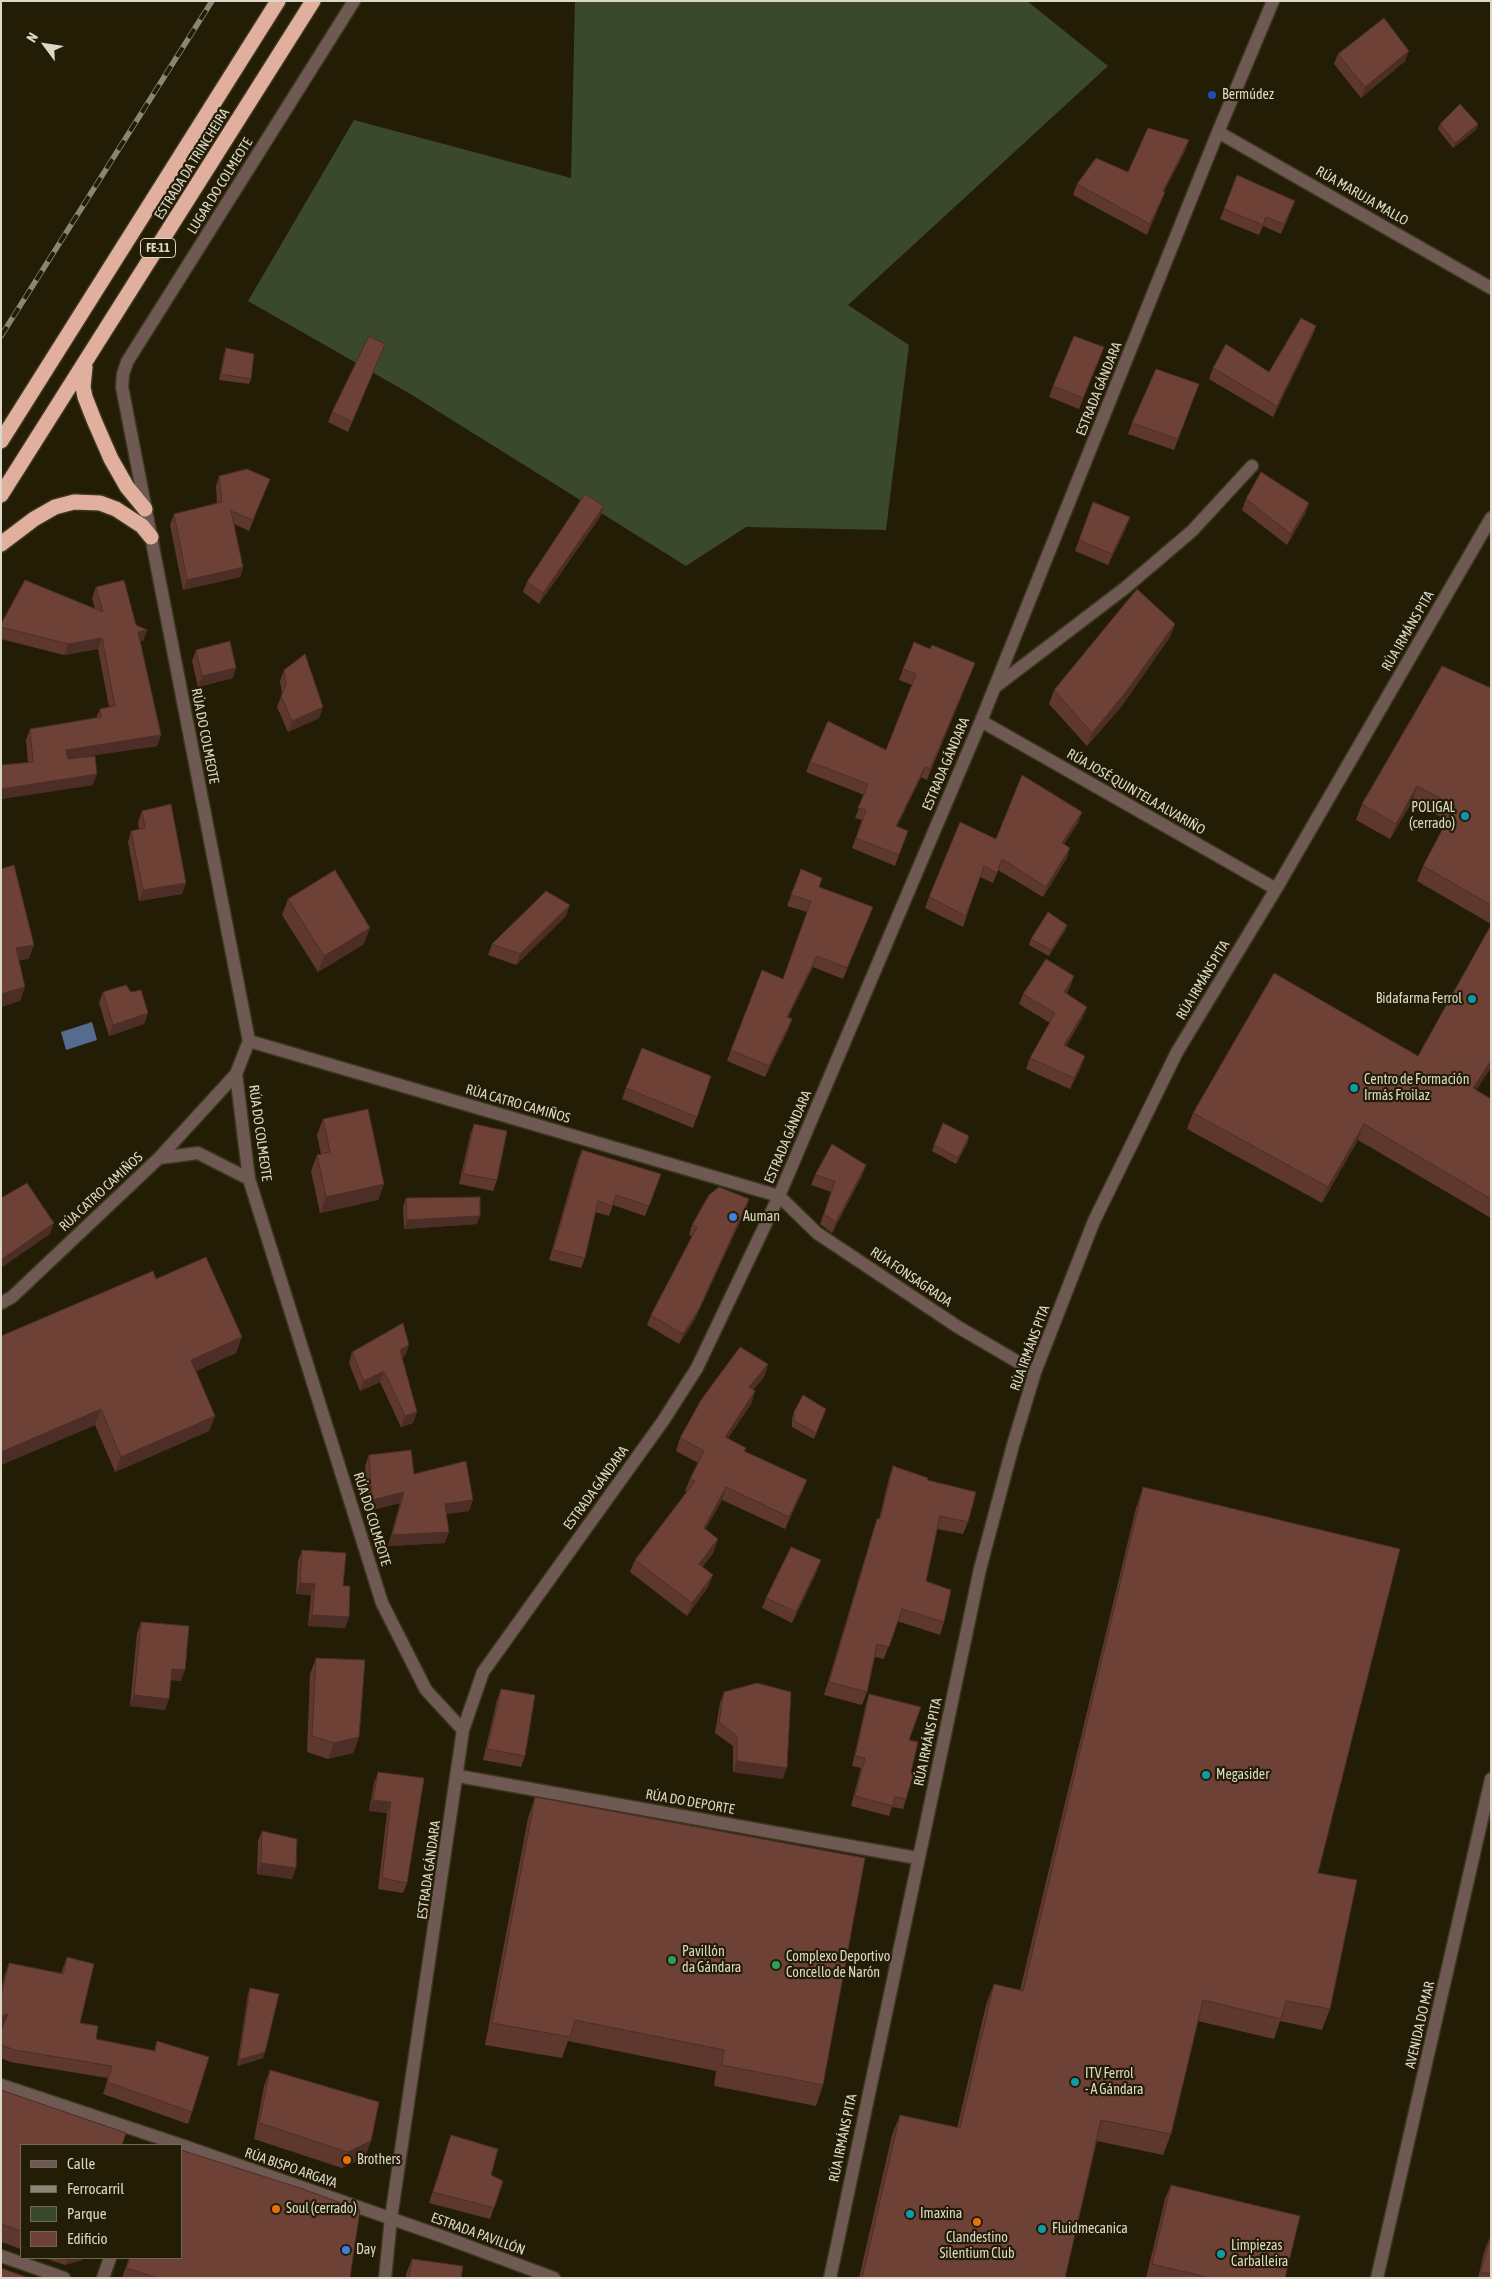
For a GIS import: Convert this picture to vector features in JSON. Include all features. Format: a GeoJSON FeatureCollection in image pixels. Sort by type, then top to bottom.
{"type":"FeatureCollection","features":[{"type":"Feature","properties":{"kind":"highway","name":"ESTRADA DA TRINCHEIRA"},"geometry":{"type":"LineString","coordinates":[[1,441],[278,1]]}},
{"type":"Feature","properties":{"kind":"highway","name":"ESTRADA DA TRINCHEIRA"},"geometry":{"type":"LineString","coordinates":[[1,495],[313,1]]}},
{"type":"Feature","properties":{"kind":"highway"},"geometry":{"type":"LineString","coordinates":[[86,362],[83,387],[91,412],[111,459],[127,487],[145,509]]}},
{"type":"Feature","properties":{"kind":"highway"},"geometry":{"type":"LineString","coordinates":[[1,544],[48,511],[74,502],[100,503],[116,509],[142,526],[151,537]]}},
{"type":"Feature","properties":{"kind":"street","name":"LUGAR DO COLMEOTE"},"geometry":{"type":"LineString","coordinates":[[145,509],[122,387],[123,374],[127,362],[354,1]]}},
{"type":"Feature","properties":{"kind":"street","name":"ESTRADA GÁNDARA"},"geometry":{"type":"LineString","coordinates":[[385,2278],[391,2218],[458,1776],[463,1730],[483,1672],[663,1421],[697,1368],[779,1196],[981,721],[1218,132],[1273,1]]}},
{"type":"Feature","properties":{"kind":"street","name":"RÚA MARUJA MALLO"},"geometry":{"type":"LineString","coordinates":[[1218,132],[1491,288]]}},
{"type":"Feature","properties":{"kind":"street"},"geometry":{"type":"LineString","coordinates":[[995,687],[1125,588],[1192,531],[1252,466]]}},
{"type":"Feature","properties":{"kind":"street","name":"RÚA DO COLMEOTE"},"geometry":{"type":"LineString","coordinates":[[145,509],[249,1041],[236,1074],[249,1179],[382,1603],[426,1690],[463,1730]]}},
{"type":"Feature","properties":{"kind":"street","name":"RÚA IRMÁNS PITA"},"geometry":{"type":"LineString","coordinates":[[830,2278],[917,1858],[980,1569],[1013,1445],[1035,1372],[1094,1221],[1177,1052],[1276,889],[1491,518]]}},
{"type":"Feature","properties":{"kind":"street","name":"RÚA JOSÉ QUINTELA ALVARIÑO"},"geometry":{"type":"LineString","coordinates":[[981,721],[1276,889]]}},
{"type":"Feature","properties":{"kind":"street","name":"RÚA CATRO CAMIÑOS"},"geometry":{"type":"LineString","coordinates":[[249,1041],[779,1196]]}},
{"type":"Feature","properties":{"kind":"street","name":"RÚA CATRO CAMIÑOS"},"geometry":{"type":"LineString","coordinates":[[1,1303],[12,1297],[159,1158],[236,1074]]}},
{"type":"Feature","properties":{"kind":"street"},"geometry":{"type":"LineString","coordinates":[[159,1158],[198,1153],[249,1179]]}},
{"type":"Feature","properties":{"kind":"street","name":"RÚA FONSAGRADA"},"geometry":{"type":"LineString","coordinates":[[779,1196],[817,1233],[958,1327],[1035,1372]]}},
{"type":"Feature","properties":{"kind":"street","name":"RÚA DO DEPORTE"},"geometry":{"type":"LineString","coordinates":[[458,1776],[917,1858]]}},
{"type":"Feature","properties":{"kind":"street","name":"AVENIDA DO MAR"},"geometry":{"type":"LineString","coordinates":[[1377,2278],[1491,1779]]}},
{"type":"Feature","properties":{"kind":"street","name":"RÚA BISPO ARGAYA"},"geometry":{"type":"LineString","coordinates":[[1,2085],[152,2140],[175,2144]]}},
{"type":"Feature","properties":{"kind":"street","name":"RÚA BISPO ARGAYA"},"geometry":{"type":"LineString","coordinates":[[182,2145],[391,2218]]}},
{"type":"Feature","properties":{"kind":"street","name":"ESTRADA PAVILLÓN"},"geometry":{"type":"LineString","coordinates":[[391,2218],[554,2278]]}},
{"type":"Feature","properties":{"kind":"street"},"geometry":{"type":"LineString","coordinates":[[1,2256],[64,2278]]}},
{"type":"Feature","properties":{"kind":"street"},"geometry":{"type":"LineString","coordinates":[[102,2278],[110,2259]]}},
{"type":"Feature","properties":{"kind":"green space"},"geometry":{"type":"Polygon","coordinates":[[[575,1],[1027,1],[1108,66],[848,305],[909,345],[886,530],[746,527],[686,566],[412,395],[248,301],[354,120],[571,178],[575,1]]]}},
{"type":"Feature","properties":{"kind":"water"},"geometry":{"type":"Polygon","coordinates":[[[92,1022],[97,1040],[66,1050],[61,1032],[92,1022]]]}},
{"type":"Feature","properties":{"kind":"building"},"geometry":{"type":"Polygon","coordinates":[[[1384,18],[1409,51],[1365,87],[1338,54],[1384,18]]]}},
{"type":"Feature","properties":{"kind":"building"},"geometry":{"type":"Polygon","coordinates":[[[1460,104],[1478,124],[1455,143],[1440,124],[1460,104]]]}},
{"type":"Feature","properties":{"kind":"building"},"geometry":{"type":"Polygon","coordinates":[[[1148,128],[1189,140],[1163,191],[1165,192],[1150,224],[1077,184],[1096,158],[1128,172],[1148,128]]]}},
{"type":"Feature","properties":{"kind":"building"},"geometry":{"type":"Polygon","coordinates":[[[1237,175],[1295,201],[1284,224],[1266,217],[1263,225],[1224,209],[1237,175]]]}},
{"type":"Feature","properties":{"kind":"building"},"geometry":{"type":"Polygon","coordinates":[[[1301,318],[1316,326],[1277,406],[1213,368],[1226,344],[1269,372],[1301,318]]]}},
{"type":"Feature","properties":{"kind":"building"},"geometry":{"type":"Polygon","coordinates":[[[369,336],[385,344],[352,422],[332,412],[369,336]]]}},
{"type":"Feature","properties":{"kind":"building"},"geometry":{"type":"Polygon","coordinates":[[[1074,336],[1104,347],[1083,398],[1053,386],[1074,336]]]}},
{"type":"Feature","properties":{"kind":"building"},"geometry":{"type":"Polygon","coordinates":[[[226,348],[254,354],[251,379],[221,374],[226,348]]]}},
{"type":"Feature","properties":{"kind":"building"},"geometry":{"type":"Polygon","coordinates":[[[1156,369],[1199,384],[1178,439],[1132,423],[1156,369]]]}},
{"type":"Feature","properties":{"kind":"building"},"geometry":{"type":"Polygon","coordinates":[[[247,469],[270,479],[253,520],[231,511],[243,567],[187,580],[174,514],[222,502],[219,476],[247,469]]]}},
{"type":"Feature","properties":{"kind":"building"},"geometry":{"type":"Polygon","coordinates":[[[1261,472],[1309,503],[1291,534],[1246,499],[1261,472]]]}},
{"type":"Feature","properties":{"kind":"building"},"geometry":{"type":"Polygon","coordinates":[[[585,494],[604,506],[543,593],[527,582],[585,494]]]}},
{"type":"Feature","properties":{"kind":"building"},"geometry":{"type":"Polygon","coordinates":[[[1093,502],[1130,517],[1112,554],[1079,540],[1093,502]]]}},
{"type":"Feature","properties":{"kind":"building"},"geometry":{"type":"Polygon","coordinates":[[[25,580],[103,612],[96,587],[124,580],[136,625],[147,630],[138,632],[161,735],[66,750],[68,759],[95,756],[97,774],[1,789],[1,765],[33,762],[30,729],[101,717],[100,709],[115,706],[102,638],[68,644],[1,627],[25,580]]]}},
{"type":"Feature","properties":{"kind":"building"},"geometry":{"type":"Polygon","coordinates":[[[1137,589],[1175,624],[1125,693],[1092,733],[1054,690],[1137,589]]]}},
{"type":"Feature","properties":{"kind":"building"},"geometry":{"type":"Polygon","coordinates":[[[230,641],[236,668],[202,676],[196,650],[230,641]]]}},
{"type":"Feature","properties":{"kind":"building"},"geometry":{"type":"Polygon","coordinates":[[[914,642],[930,649],[932,645],[975,663],[930,769],[925,767],[896,826],[908,831],[899,855],[856,838],[866,810],[858,808],[868,784],[810,762],[828,721],[886,750],[916,674],[903,669],[914,642]]]}},
{"type":"Feature","properties":{"kind":"building"},"geometry":{"type":"Polygon","coordinates":[[[305,654],[323,707],[292,721],[281,696],[286,685],[284,670],[305,654]]]}},
{"type":"Feature","properties":{"kind":"building"},"geometry":{"type":"Polygon","coordinates":[[[1442,666],[1491,688],[1491,905],[1423,866],[1455,806],[1417,786],[1396,824],[1362,804],[1442,666]]]}},
{"type":"Feature","properties":{"kind":"building"},"geometry":{"type":"Polygon","coordinates":[[[1022,775],[1082,812],[1062,843],[1070,848],[1046,887],[1002,859],[997,873],[984,866],[966,916],[929,897],[960,822],[996,839],[1022,775]]]}},
{"type":"Feature","properties":{"kind":"building"},"geometry":{"type":"Polygon","coordinates":[[[171,804],[186,883],[143,890],[131,831],[145,828],[142,811],[171,804]]]}},
{"type":"Feature","properties":{"kind":"building"},"geometry":{"type":"Polygon","coordinates":[[[14,865],[34,945],[16,948],[25,987],[1,994],[1,869],[14,865]]]}},
{"type":"Feature","properties":{"kind":"building"},"geometry":{"type":"Polygon","coordinates":[[[801,869],[822,878],[819,887],[873,907],[847,968],[817,956],[787,1017],[792,1019],[769,1066],[731,1050],[762,970],[783,979],[811,901],[791,895],[801,869]]]}},
{"type":"Feature","properties":{"kind":"building"},"geometry":{"type":"Polygon","coordinates":[[[335,870],[370,928],[324,956],[288,899],[335,870]]]}},
{"type":"Feature","properties":{"kind":"building"},"geometry":{"type":"Polygon","coordinates":[[[546,891],[570,905],[520,954],[492,944],[546,891]]]}},
{"type":"Feature","properties":{"kind":"building"},"geometry":{"type":"Polygon","coordinates":[[[1048,912],[1067,925],[1051,950],[1031,939],[1048,912]]]}},
{"type":"Feature","properties":{"kind":"building"},"geometry":{"type":"Polygon","coordinates":[[[1491,925],[1491,1061],[1473,1088],[1491,1099],[1491,1199],[1364,1124],[1328,1187],[1193,1113],[1274,973],[1418,1056],[1491,925]]]}},
{"type":"Feature","properties":{"kind":"building"},"geometry":{"type":"Polygon","coordinates":[[[1046,959],[1074,976],[1064,992],[1087,1007],[1064,1045],[1085,1056],[1074,1078],[1030,1058],[1055,1013],[1023,994],[1046,959]]]}},
{"type":"Feature","properties":{"kind":"building"},"geometry":{"type":"Polygon","coordinates":[[[126,985],[131,992],[141,990],[148,1013],[113,1025],[103,992],[126,985]]]}},
{"type":"Feature","properties":{"kind":"building"},"geometry":{"type":"Polygon","coordinates":[[[642,1048],[711,1076],[697,1117],[626,1088],[642,1048]]]}},
{"type":"Feature","properties":{"kind":"building"},"geometry":{"type":"Polygon","coordinates":[[[368,1109],[384,1184],[326,1197],[317,1155],[330,1152],[323,1119],[368,1109]]]}},
{"type":"Feature","properties":{"kind":"building"},"geometry":{"type":"Polygon","coordinates":[[[943,1123],[969,1136],[958,1158],[934,1145],[943,1123]]]}},
{"type":"Feature","properties":{"kind":"building"},"geometry":{"type":"Polygon","coordinates":[[[474,1124],[507,1131],[497,1180],[463,1174],[474,1124]]]}},
{"type":"Feature","properties":{"kind":"building"},"geometry":{"type":"Polygon","coordinates":[[[832,1144],[866,1165],[836,1222],[824,1214],[835,1181],[815,1175],[832,1144]]]}},
{"type":"Feature","properties":{"kind":"building"},"geometry":{"type":"Polygon","coordinates":[[[582,1150],[661,1174],[649,1206],[616,1195],[612,1206],[598,1201],[585,1258],[553,1250],[582,1150]]]}},
{"type":"Feature","properties":{"kind":"building"},"geometry":{"type":"Polygon","coordinates":[[[27,1183],[54,1223],[1,1260],[1,1198],[27,1183]]]}},
{"type":"Feature","properties":{"kind":"building"},"geometry":{"type":"Polygon","coordinates":[[[719,1187],[749,1199],[699,1309],[683,1334],[651,1315],[697,1227],[692,1225],[709,1195],[719,1187]]]}},
{"type":"Feature","properties":{"kind":"building"},"geometry":{"type":"Polygon","coordinates":[[[480,1197],[480,1216],[407,1220],[406,1198],[480,1197]]]}},
{"type":"Feature","properties":{"kind":"building"},"geometry":{"type":"Polygon","coordinates":[[[206,1257],[242,1337],[191,1360],[215,1416],[121,1457],[101,1409],[1,1452],[1,1336],[153,1271],[156,1279],[206,1257]]]}},
{"type":"Feature","properties":{"kind":"building"},"geometry":{"type":"Polygon","coordinates":[[[403,1323],[409,1345],[400,1350],[417,1412],[405,1416],[384,1371],[364,1381],[352,1352],[403,1323]]]}},
{"type":"Feature","properties":{"kind":"building"},"geometry":{"type":"Polygon","coordinates":[[[740,1347],[768,1364],[749,1387],[755,1391],[725,1437],[746,1448],[744,1451],[807,1480],[789,1517],[726,1487],[704,1528],[718,1539],[699,1564],[713,1575],[692,1603],[635,1560],[695,1481],[690,1479],[704,1451],[680,1438],[701,1400],[740,1347]]]}},
{"type":"Feature","properties":{"kind":"building"},"geometry":{"type":"Polygon","coordinates":[[[803,1395],[826,1409],[816,1433],[794,1421],[794,1412],[803,1395]]]}},
{"type":"Feature","properties":{"kind":"building"},"geometry":{"type":"Polygon","coordinates":[[[411,1450],[414,1474],[466,1461],[473,1500],[445,1504],[449,1532],[392,1535],[404,1492],[372,1500],[369,1455],[411,1450]]]}},
{"type":"Feature","properties":{"kind":"building"},"geometry":{"type":"Polygon","coordinates":[[[893,1466],[928,1478],[927,1480],[976,1492],[968,1522],[940,1516],[926,1581],[951,1590],[944,1622],[902,1609],[889,1647],[877,1644],[867,1692],[829,1682],[877,1519],[880,1519],[893,1466]]]}},
{"type":"Feature","properties":{"kind":"building","name":"Megasider"},"geometry":{"type":"Polygon","coordinates":[[[1143,1487],[1400,1549],[1318,1873],[1357,1880],[1330,2009],[1286,2001],[1281,2019],[1203,2000],[1171,2134],[1101,2120],[1065,2278],[862,2278],[900,2115],[960,2128],[994,1984],[1023,1991],[1143,1487]]]}},
{"type":"Feature","properties":{"kind":"building"},"geometry":{"type":"Polygon","coordinates":[[[791,1547],[821,1560],[796,1612],[766,1598],[791,1547]]]}},
{"type":"Feature","properties":{"kind":"building"},"geometry":{"type":"Polygon","coordinates":[[[302,1550],[346,1553],[343,1586],[350,1586],[349,1617],[312,1615],[315,1584],[300,1583],[302,1550]]]}},
{"type":"Feature","properties":{"kind":"building"},"geometry":{"type":"Polygon","coordinates":[[[141,1622],[189,1626],[185,1670],[172,1669],[169,1699],[134,1695],[141,1622]]]}},
{"type":"Feature","properties":{"kind":"building"},"geometry":{"type":"Polygon","coordinates":[[[316,1658],[365,1660],[359,1737],[334,1743],[312,1736],[316,1658]]]}},
{"type":"Feature","properties":{"kind":"building"},"geometry":{"type":"Polygon","coordinates":[[[757,1683],[791,1692],[787,1768],[737,1761],[737,1736],[719,1722],[724,1692],[757,1683]]]}},
{"type":"Feature","properties":{"kind":"building"},"geometry":{"type":"Polygon","coordinates":[[[501,1689],[535,1695],[525,1756],[487,1749],[501,1689]]]}},
{"type":"Feature","properties":{"kind":"building"},"geometry":{"type":"Polygon","coordinates":[[[869,1694],[921,1707],[909,1740],[918,1742],[911,1772],[914,1772],[906,1799],[895,1797],[893,1806],[855,1796],[865,1758],[855,1756],[869,1694]]]}},
{"type":"Feature","properties":{"kind":"building"},"geometry":{"type":"Polygon","coordinates":[[[378,1772],[424,1778],[407,1883],[382,1878],[391,1802],[373,1800],[378,1772]]]}},
{"type":"Feature","properties":{"kind":"building","name":"Pavillón da Gándara"},"geometry":{"type":"Polygon","coordinates":[[[535,1797],[865,1858],[823,2085],[722,2065],[724,2050],[575,2020],[570,2037],[492,2023],[535,1797]]]}},
{"type":"Feature","properties":{"kind":"building"},"geometry":{"type":"Polygon","coordinates":[[[262,1831],[297,1839],[296,1868],[261,1863],[262,1831]]]}},
{"type":"Feature","properties":{"kind":"building"},"geometry":{"type":"Polygon","coordinates":[[[67,1957],[94,1964],[80,2023],[98,2026],[96,2039],[155,2051],[157,2041],[209,2057],[192,2112],[107,2082],[112,2066],[15,2050],[1,2045],[1,2031],[8,2014],[1,2016],[1,1997],[9,1963],[63,1974],[67,1957]]]}},
{"type":"Feature","properties":{"kind":"building"},"geometry":{"type":"Polygon","coordinates":[[[250,1988],[279,1994],[265,2052],[239,2060],[250,1988]]]}},
{"type":"Feature","properties":{"kind":"building"},"geometry":{"type":"Polygon","coordinates":[[[270,2070],[379,2102],[371,2141],[348,2152],[259,2123],[270,2070]]]}},
{"type":"Feature","properties":{"kind":"building"},"geometry":{"type":"Polygon","coordinates":[[[1,2090],[126,2133],[122,2144],[20,2144],[20,2231],[1,2224],[1,2090]]]}},
{"type":"Feature","properties":{"kind":"building"},"geometry":{"type":"Polygon","coordinates":[[[451,2135],[498,2149],[491,2175],[503,2181],[494,2208],[433,2192],[451,2135]]]}},
{"type":"Feature","properties":{"kind":"building"},"geometry":{"type":"Polygon","coordinates":[[[182,2150],[300,2188],[360,2210],[350,2278],[158,2278],[126,2268],[130,2259],[182,2259],[182,2150]]]}},
{"type":"Feature","properties":{"kind":"building","name":"Limpiezas Carballeira"},"geometry":{"type":"Polygon","coordinates":[[[1171,2185],[1300,2216],[1285,2278],[1206,2278],[1152,2264],[1171,2185]]]}},
{"type":"Feature","properties":{"kind":"building"},"geometry":{"type":"Polygon","coordinates":[[[1491,2234],[1491,2274],[1481,2272],[1491,2234]]]}},
{"type":"Feature","properties":{"kind":"building"},"geometry":{"type":"Polygon","coordinates":[[[412,2259],[463,2266],[461,2278],[409,2278],[412,2259]]]}},
{"type":"Feature","properties":{"kind":"building"},"geometry":{"type":"Polygon","coordinates":[[[1,2268],[29,2278],[1,2278],[1,2268]]]}},
{"type":"Feature","properties":{"kind":"railway"},"geometry":{"type":"LineString","coordinates":[[1,336],[212,1]]}},
{"type":"Feature","properties":{"kind":"place","name":"Bermúdez"},"geometry":{"type":"Point","coordinates":[1212,95]}},
{"type":"Feature","properties":{"kind":"place","name":"POLIGAL (cerrado)"},"geometry":{"type":"Point","coordinates":[1465,816]}},
{"type":"Feature","properties":{"kind":"place","name":"Bidafarma Ferrol"},"geometry":{"type":"Point","coordinates":[1472,999]}},
{"type":"Feature","properties":{"kind":"place","name":"Centro de Formación Irmás Froilaz"},"geometry":{"type":"Point","coordinates":[1354,1088]}},
{"type":"Feature","properties":{"kind":"place","name":"Auman"},"geometry":{"type":"Point","coordinates":[733,1217]}},
{"type":"Feature","properties":{"kind":"place","name":"Megasider"},"geometry":{"type":"Point","coordinates":[1206,1775]}},
{"type":"Feature","properties":{"kind":"place","name":"Pavillón da Gándara"},"geometry":{"type":"Point","coordinates":[672,1960]}},
{"type":"Feature","properties":{"kind":"place","name":"Complexo Deportivo Concello de Narón"},"geometry":{"type":"Point","coordinates":[776,1965]}},
{"type":"Feature","properties":{"kind":"place","name":"ITV Ferrol - A Gándara"},"geometry":{"type":"Point","coordinates":[1075,2082]}},
{"type":"Feature","properties":{"kind":"place","name":"Brothers"},"geometry":{"type":"Point","coordinates":[347,2160]}},
{"type":"Feature","properties":{"kind":"place","name":"Soul (cerrado)"},"geometry":{"type":"Point","coordinates":[276,2209]}},
{"type":"Feature","properties":{"kind":"place","name":"Imaxina"},"geometry":{"type":"Point","coordinates":[910,2214]}},
{"type":"Feature","properties":{"kind":"place","name":"Clandestino Silentium Club"},"geometry":{"type":"Point","coordinates":[977,2222]}},
{"type":"Feature","properties":{"kind":"place","name":"Fluidmecanica"},"geometry":{"type":"Point","coordinates":[1042,2229]}},
{"type":"Feature","properties":{"kind":"place","name":"Day"},"geometry":{"type":"Point","coordinates":[346,2250]}},
{"type":"Feature","properties":{"kind":"place","name":"Limpiezas Carballeira"},"geometry":{"type":"Point","coordinates":[1221,2254]}}]}
